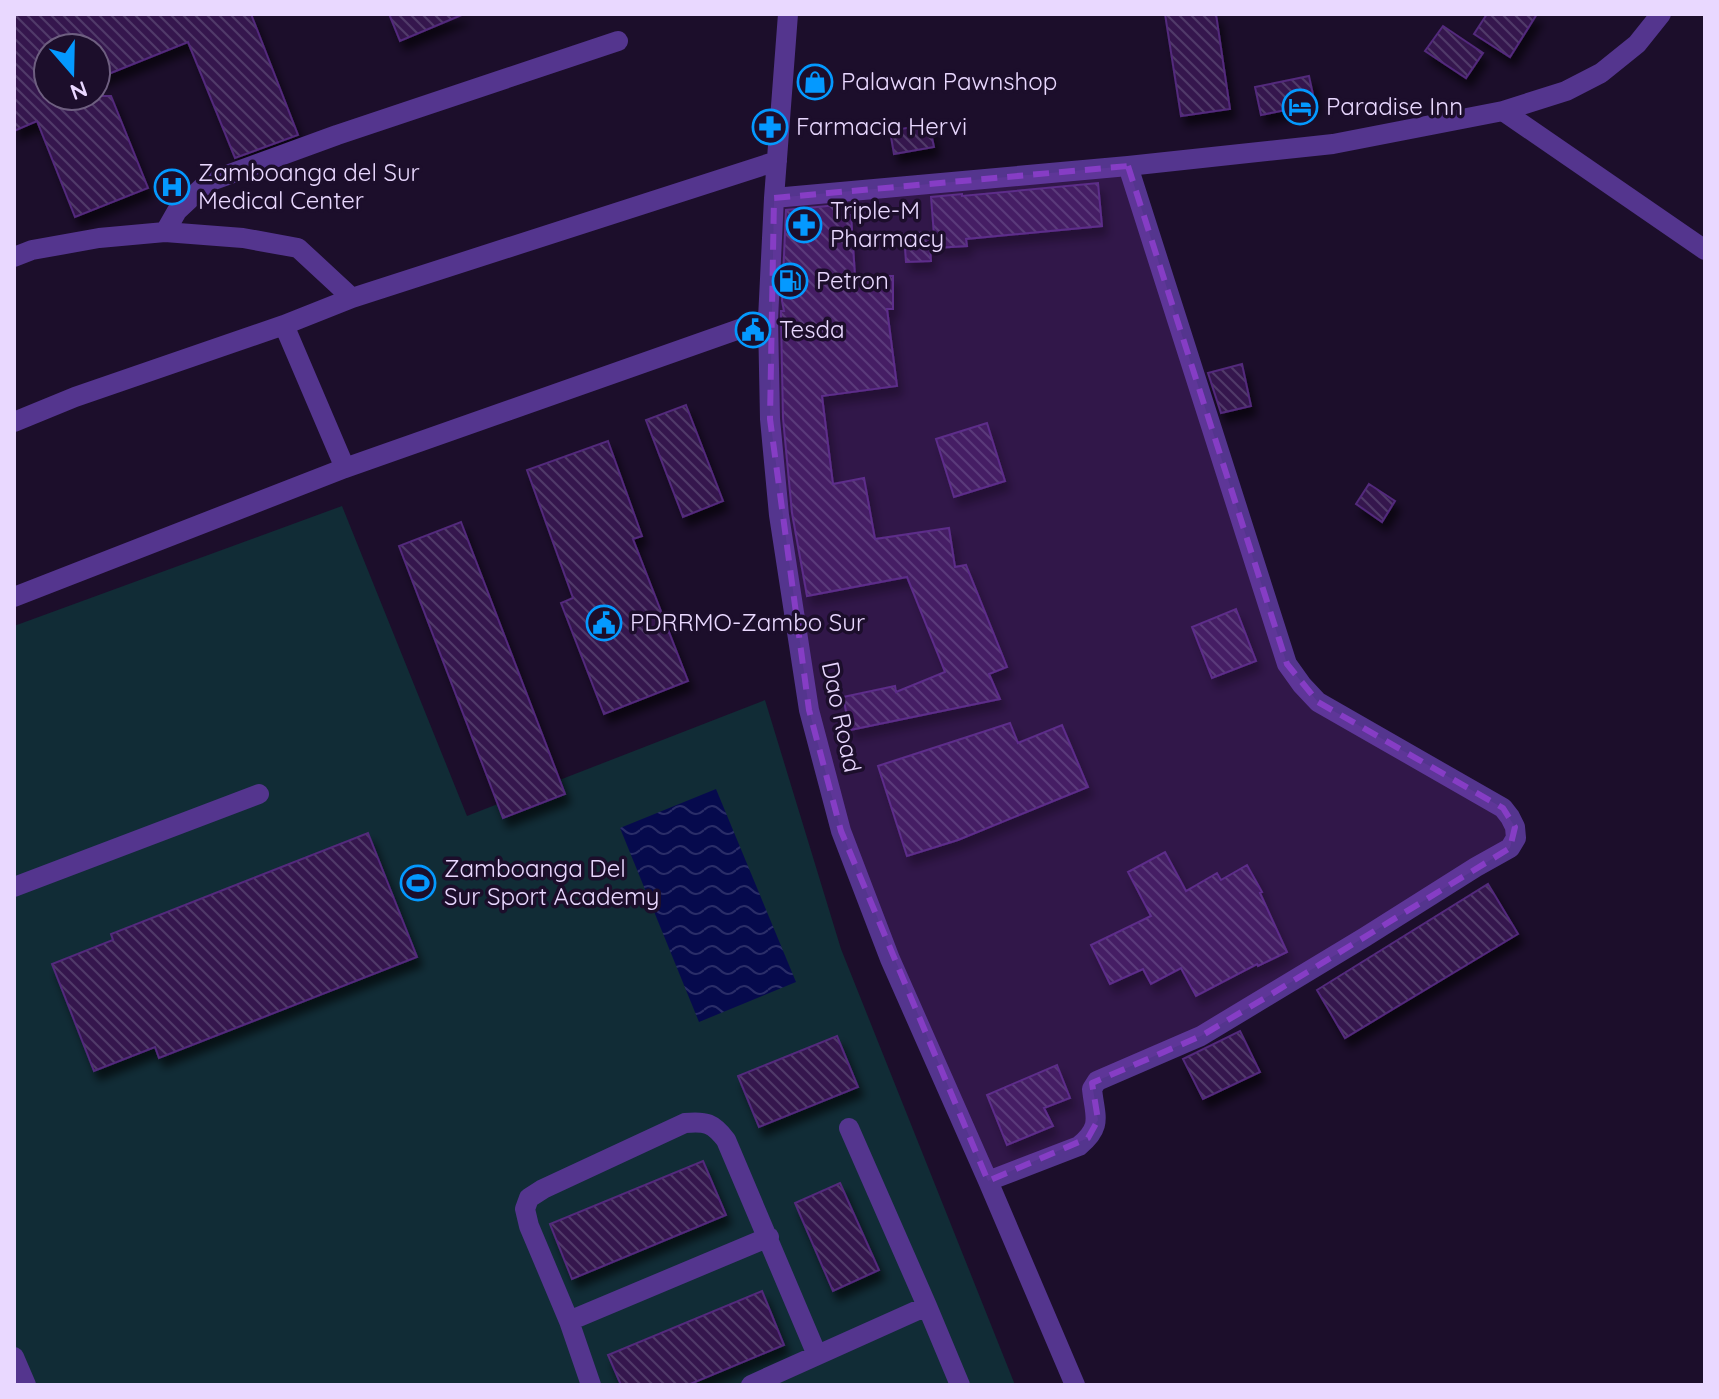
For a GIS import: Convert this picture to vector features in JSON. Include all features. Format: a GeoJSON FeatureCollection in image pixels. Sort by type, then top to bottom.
{"type":"FeatureCollection","features":[{"type":"Feature","properties":{"kind":"street","name":"Dao Road"},"geometry":{"type":"LineString","coordinates":[[788,14],[768,319],[770,419],[779,515],[809,710],[841,831],[890,959],[1075,1385]]}},
{"type":"Feature","properties":{"kind":"street"},"geometry":{"type":"LineString","coordinates":[[774,198],[1333,144],[1503,111],[1566,91],[1601,73],[1637,44],[1661,14]]}},
{"type":"Feature","properties":{"kind":"street"},"geometry":{"type":"LineString","coordinates":[[165,232],[177,211],[208,182],[337,135],[618,41]]}},
{"type":"Feature","properties":{"kind":"street"},"geometry":{"type":"LineString","coordinates":[[1503,111],[1705,250]]}},
{"type":"Feature","properties":{"kind":"street"},"geometry":{"type":"LineString","coordinates":[[14,422],[75,397],[284,325],[352,298],[777,161]]}},
{"type":"Feature","properties":{"kind":"street"},"geometry":{"type":"LineString","coordinates":[[988,1181],[1079,1146],[1088,1138],[1098,1120],[1092,1089],[1097,1081],[1201,1036],[1510,848],[1516,838],[1515,827],[1503,808],[1318,702],[1287,664],[1128,166]]}},
{"type":"Feature","properties":{"kind":"street"},"geometry":{"type":"LineString","coordinates":[[14,257],[32,250],[99,238],[165,232],[243,238],[298,248],[352,298]]}},
{"type":"Feature","properties":{"kind":"street"},"geometry":{"type":"LineString","coordinates":[[14,597],[345,468],[768,319]]}},
{"type":"Feature","properties":{"kind":"street"},"geometry":{"type":"LineString","coordinates":[[284,325],[345,468]]}},
{"type":"Feature","properties":{"kind":"street"},"geometry":{"type":"LineString","coordinates":[[14,887],[259,794]]}},
{"type":"Feature","properties":{"kind":"street"},"geometry":{"type":"LineString","coordinates":[[591,1385],[525,1209],[529,1198],[543,1189],[685,1123],[701,1122],[716,1127],[726,1140],[817,1355]]}},
{"type":"Feature","properties":{"kind":"street"},"geometry":{"type":"LineString","coordinates":[[849,1128],[960,1385]]}},
{"type":"Feature","properties":{"kind":"street"},"geometry":{"type":"LineString","coordinates":[[569,1321],[769,1237]]}},
{"type":"Feature","properties":{"kind":"street"},"geometry":{"type":"LineString","coordinates":[[751,1385],[927,1306]]}},
{"type":"Feature","properties":{"kind":"street"},"geometry":{"type":"LineString","coordinates":[[14,1357],[26,1385]]}},
{"type":"Feature","properties":{"kind":"highlighted area"},"geometry":{"type":"Polygon","coordinates":[[[1128,166],[1287,664],[1318,702],[1503,808],[1515,827],[1510,848],[1265,998],[1201,1036],[1092,1083],[1098,1120],[1088,1138],[988,1181],[841,831],[809,710],[770,419],[774,198],[1128,166]]]}},
{"type":"Feature","properties":{"kind":"shaded area","name":"Zamboanga Del Sur Sport Academy"},"geometry":{"type":"Polygon","coordinates":[[[342,506],[467,816],[765,700],[841,949],[1015,1385],[14,1385],[14,626],[342,506]]]}},
{"type":"Feature","properties":{"kind":"water"},"geometry":{"type":"Polygon","coordinates":[[[716,789],[796,982],[699,1022],[620,828],[716,789]]]}},
{"type":"Feature","properties":{"kind":"building"},"geometry":{"type":"Polygon","coordinates":[[[14,14],[251,14],[298,135],[235,158],[188,42],[112,73],[112,32],[32,32],[32,112],[112,112],[112,98],[148,188],[75,217],[37,121],[14,131],[14,14]]]}},
{"type":"Feature","properties":{"kind":"building"},"geometry":{"type":"Polygon","coordinates":[[[389,14],[464,14],[400,41],[389,14]]]}},
{"type":"Feature","properties":{"kind":"building"},"geometry":{"type":"Polygon","coordinates":[[[1165,14],[1216,14],[1230,109],[1181,116],[1165,14]]]}},
{"type":"Feature","properties":{"kind":"building"},"geometry":{"type":"Polygon","coordinates":[[[1487,14],[1537,14],[1510,57],[1474,34],[1487,14]]]}},
{"type":"Feature","properties":{"kind":"building"},"geometry":{"type":"Polygon","coordinates":[[[1443,26],[1483,53],[1466,78],[1425,51],[1443,26]]]}},
{"type":"Feature","properties":{"kind":"building"},"geometry":{"type":"Polygon","coordinates":[[[1309,76],[1315,104],[1261,115],[1255,87],[1309,76]]]}},
{"type":"Feature","properties":{"kind":"building"},"geometry":{"type":"Polygon","coordinates":[[[929,124],[934,147],[894,154],[890,131],[929,124]]]}},
{"type":"Feature","properties":{"kind":"building"},"geometry":{"type":"Polygon","coordinates":[[[1098,183],[1102,226],[966,239],[967,246],[935,248],[931,197],[1098,183]]]}},
{"type":"Feature","properties":{"kind":"building"},"geometry":{"type":"Polygon","coordinates":[[[848,204],[855,276],[893,276],[893,309],[887,309],[897,386],[822,396],[833,484],[864,478],[875,539],[949,528],[955,567],[966,565],[1007,667],[989,674],[1000,699],[850,730],[843,697],[895,686],[896,692],[945,672],[907,577],[807,596],[792,513],[783,418],[781,311],[784,311],[786,210],[848,204]]]}},
{"type":"Feature","properties":{"kind":"building"},"geometry":{"type":"Polygon","coordinates":[[[929,232],[931,261],[906,262],[904,234],[929,232]]]}},
{"type":"Feature","properties":{"kind":"building"},"geometry":{"type":"Polygon","coordinates":[[[1242,364],[1251,406],[1221,413],[1208,373],[1242,364]]]}},
{"type":"Feature","properties":{"kind":"building"},"geometry":{"type":"Polygon","coordinates":[[[686,405],[723,501],[683,517],[646,420],[686,405]]]}},
{"type":"Feature","properties":{"kind":"building"},"geometry":{"type":"Polygon","coordinates":[[[987,423],[1005,481],[954,497],[936,439],[987,423]]]}},
{"type":"Feature","properties":{"kind":"building"},"geometry":{"type":"Polygon","coordinates":[[[608,441],[642,536],[633,539],[688,681],[604,714],[561,603],[573,598],[527,470],[608,441]]]}},
{"type":"Feature","properties":{"kind":"building"},"geometry":{"type":"Polygon","coordinates":[[[1369,484],[1395,501],[1382,522],[1356,504],[1369,484]]]}},
{"type":"Feature","properties":{"kind":"building"},"geometry":{"type":"Polygon","coordinates":[[[461,522],[565,794],[503,818],[399,546],[461,522]]]}},
{"type":"Feature","properties":{"kind":"building"},"geometry":{"type":"Polygon","coordinates":[[[1236,609],[1256,661],[1212,678],[1192,627],[1236,609]]]}},
{"type":"Feature","properties":{"kind":"building"},"geometry":{"type":"Polygon","coordinates":[[[1010,723],[1018,743],[1062,725],[1088,787],[958,840],[907,856],[878,766],[1010,723]]]}},
{"type":"Feature","properties":{"kind":"building"},"geometry":{"type":"Polygon","coordinates":[[[368,833],[417,957],[159,1058],[155,1047],[94,1071],[52,964],[113,940],[111,934],[368,833]]]}},
{"type":"Feature","properties":{"kind":"building"},"geometry":{"type":"Polygon","coordinates":[[[1165,852],[1186,891],[1217,873],[1221,880],[1247,865],[1287,952],[1196,996],[1181,968],[1151,984],[1143,969],[1110,984],[1091,945],[1151,916],[1128,872],[1165,852]]]}},
{"type":"Feature","properties":{"kind":"building"},"geometry":{"type":"Polygon","coordinates":[[[1488,884],[1518,934],[1345,1038],[1317,990],[1488,884]]]}},
{"type":"Feature","properties":{"kind":"building"},"geometry":{"type":"Polygon","coordinates":[[[1240,1031],[1260,1072],[1203,1099],[1183,1059],[1240,1031]]]}},
{"type":"Feature","properties":{"kind":"building"},"geometry":{"type":"Polygon","coordinates":[[[837,1036],[858,1087],[759,1127],[738,1076],[837,1036]]]}},
{"type":"Feature","properties":{"kind":"building"},"geometry":{"type":"Polygon","coordinates":[[[1057,1065],[1070,1098],[1044,1108],[1053,1126],[1007,1145],[987,1095],[1057,1065]]]}},
{"type":"Feature","properties":{"kind":"building"},"geometry":{"type":"Polygon","coordinates":[[[703,1161],[726,1215],[572,1279],[550,1224],[703,1161]]]}},
{"type":"Feature","properties":{"kind":"building"},"geometry":{"type":"Polygon","coordinates":[[[840,1183],[879,1270],[833,1291],[795,1203],[840,1183]]]}},
{"type":"Feature","properties":{"kind":"building"},"geometry":{"type":"Polygon","coordinates":[[[762,1291],[784,1345],[688,1385],[621,1385],[608,1355],[762,1291]]]}},
{"type":"Feature","properties":{"kind":"place","name":"Palawan Pawnshop"},"geometry":{"type":"Point","coordinates":[815,82]}},
{"type":"Feature","properties":{"kind":"place","name":"Paradise Inn"},"geometry":{"type":"Point","coordinates":[1300,107]}},
{"type":"Feature","properties":{"kind":"place","name":"Farmacia Hervi"},"geometry":{"type":"Point","coordinates":[770,127]}},
{"type":"Feature","properties":{"kind":"place","name":"Zamboanga del Sur Medical Center"},"geometry":{"type":"Point","coordinates":[172,187]}},
{"type":"Feature","properties":{"kind":"place","name":"Triple-M Pharmacy"},"geometry":{"type":"Point","coordinates":[804,225]}},
{"type":"Feature","properties":{"kind":"place","name":"Petron"},"geometry":{"type":"Point","coordinates":[790,281]}},
{"type":"Feature","properties":{"kind":"place","name":"Tesda"},"geometry":{"type":"Point","coordinates":[753,330]}},
{"type":"Feature","properties":{"kind":"place","name":"PDRRMO-Zambo Sur"},"geometry":{"type":"Point","coordinates":[604,623]}},
{"type":"Feature","properties":{"kind":"place","name":"Zamboanga Del Sur Sport Academy"},"geometry":{"type":"Point","coordinates":[418,883]}}]}
